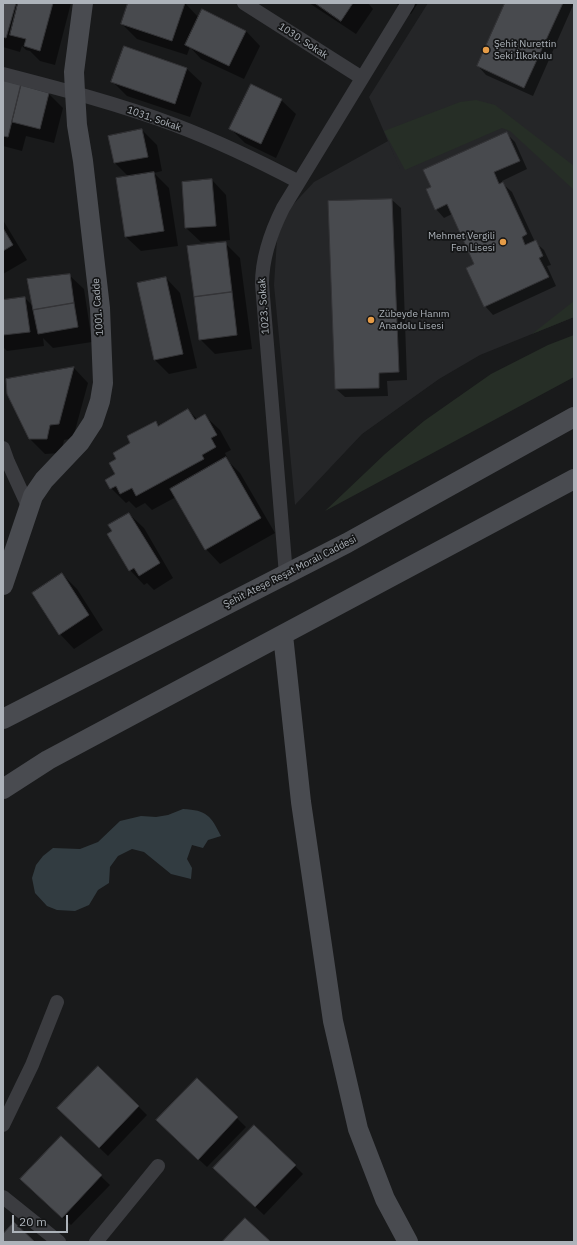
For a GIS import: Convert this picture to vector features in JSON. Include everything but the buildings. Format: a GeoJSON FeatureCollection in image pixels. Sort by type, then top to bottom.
{"type":"FeatureCollection","features":[{"type":"Feature","properties":{"kind":"main road","name":"1001. Cadde"},"geometry":{"type":"LineString","coordinates":[[3,585],[33,496],[44,480],[80,442],[89,429],[100,401],[103,383],[100,308],[83,161],[77,124],[75,92],[74,72],[83,3]]}},
{"type":"Feature","properties":{"kind":"main road","name":"Şehit Ateşe Reşat Moralı Caddesi"},"geometry":{"type":"LineString","coordinates":[[3,719],[347,543],[574,417]]}},
{"type":"Feature","properties":{"kind":"main road"},"geometry":{"type":"LineString","coordinates":[[3,789],[48,760],[574,479]]}},
{"type":"Feature","properties":{"kind":"main road"},"geometry":{"type":"LineString","coordinates":[[283,635],[301,802],[334,1021],[358,1129],[385,1199],[408,1242]]}},
{"type":"Feature","properties":{"kind":"street","name":"1030. Sokak"},"geometry":{"type":"LineString","coordinates":[[244,3],[362,78]]}},
{"type":"Feature","properties":{"kind":"street","name":"1023. Sokak"},"geometry":{"type":"LineString","coordinates":[[286,575],[262,271],[270,238],[276,222],[408,3]]}},
{"type":"Feature","properties":{"kind":"street","name":"1031. Sokak"},"geometry":{"type":"LineString","coordinates":[[3,74],[75,92],[176,125],[218,143],[299,182]]}},
{"type":"Feature","properties":{"kind":"street"},"geometry":{"type":"LineString","coordinates":[[3,448],[5,461],[29,508]]}},
{"type":"Feature","properties":{"kind":"street"},"geometry":{"type":"LineString","coordinates":[[3,1125],[32,1065],[57,1002]]}},
{"type":"Feature","properties":{"kind":"street"},"geometry":{"type":"LineString","coordinates":[[96,1242],[158,1166]]}},
{"type":"Feature","properties":{"kind":"street"},"geometry":{"type":"LineString","coordinates":[[3,1197],[60,1242]]}},
{"type":"Feature","properties":{"kind":"shaded area"},"geometry":{"type":"Polygon","coordinates":[[[428,3],[574,3],[574,317],[480,355],[439,379],[362,434],[295,505],[274,285],[277,239],[288,210],[314,182],[388,141],[369,97],[428,3]]]}},
{"type":"Feature","properties":{"kind":"shaded area"},"geometry":{"type":"Polygon","coordinates":[[[476,100],[495,105],[574,166],[574,190],[510,131],[502,128],[405,170],[384,131],[460,102],[476,100]]]}},
{"type":"Feature","properties":{"kind":"shaded area"},"geometry":{"type":"Polygon","coordinates":[[[574,301],[574,317],[532,334],[574,301]]]}},
{"type":"Feature","properties":{"kind":"shaded area"},"geometry":{"type":"Polygon","coordinates":[[[574,335],[574,377],[325,511],[385,454],[424,421],[491,374],[548,345],[574,335]]]}},
{"type":"Feature","properties":{"kind":"shaded area"},"geometry":{"type":"Polygon","coordinates":[[[183,809],[198,811],[207,815],[214,823],[221,836],[208,840],[203,848],[192,845],[187,859],[192,868],[191,879],[171,874],[144,852],[132,849],[118,856],[110,867],[109,883],[98,890],[89,905],[75,911],[57,910],[47,906],[35,893],[32,878],[36,865],[43,856],[53,848],[80,849],[98,842],[120,821],[141,816],[156,817],[168,815],[183,809]]]}},
{"type":"Feature","properties":{"kind":"place","name":"Şehit Nurettin Seki İlkokulu"},"geometry":{"type":"Point","coordinates":[486,50]}},
{"type":"Feature","properties":{"kind":"place","name":"Mehmet Vergili Fen Lisesi"},"geometry":{"type":"Point","coordinates":[503,242]}},
{"type":"Feature","properties":{"kind":"place","name":"Zübeyde Hanım Anadolu Lisesi"},"geometry":{"type":"Point","coordinates":[371,320]}}]}
